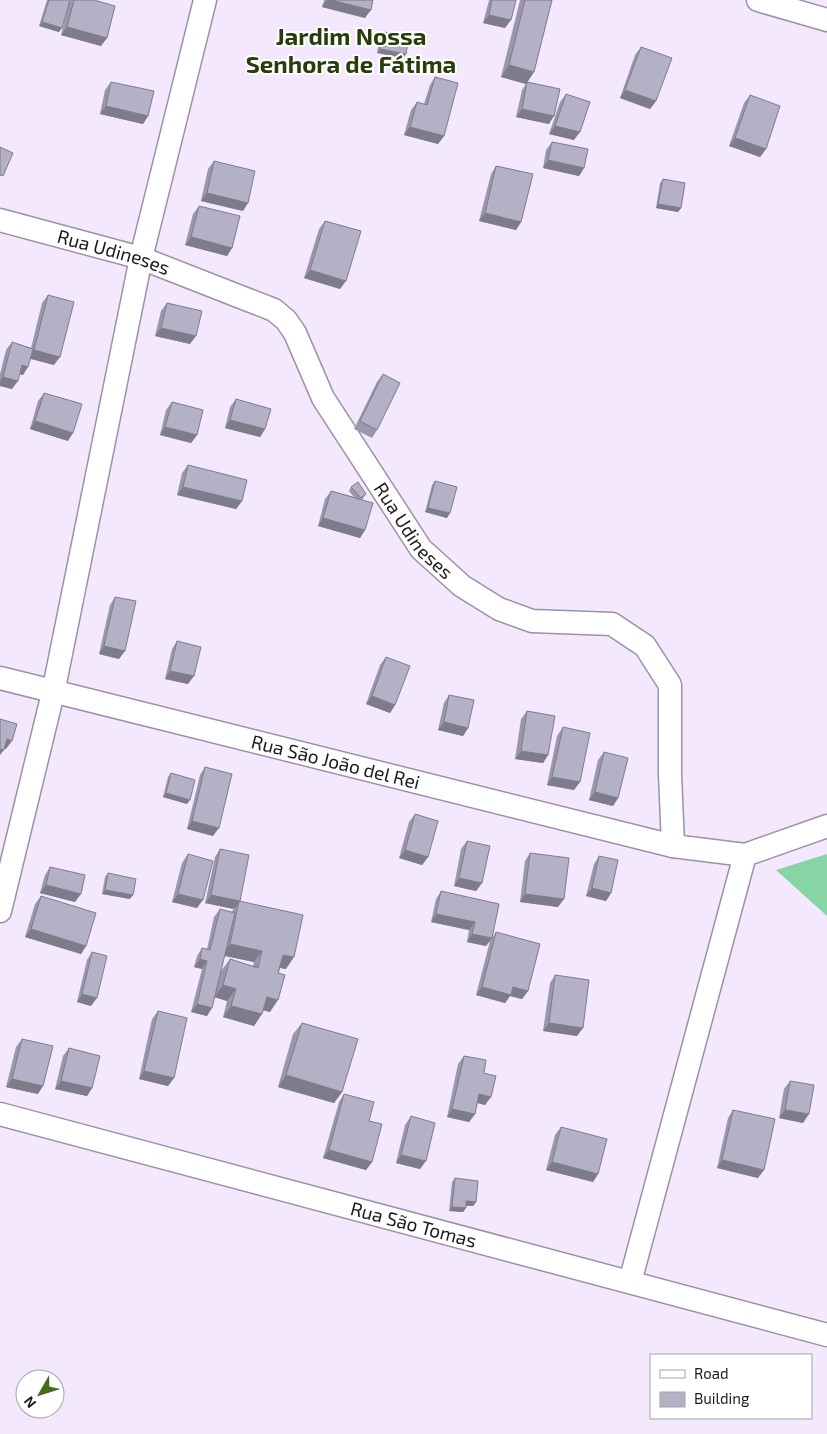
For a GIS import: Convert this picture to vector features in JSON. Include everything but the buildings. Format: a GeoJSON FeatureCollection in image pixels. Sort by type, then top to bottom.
{"type":"FeatureCollection","features":[{"type":"Feature","properties":{"kind":"street"},"geometry":{"type":"LineString","coordinates":[[0,912],[53,693],[141,258],[205,0]]}},
{"type":"Feature","properties":{"kind":"street"},"geometry":{"type":"LineString","coordinates":[[758,0],[827,20]]}},
{"type":"Feature","properties":{"kind":"street","name":"Rua Udineses"},"geometry":{"type":"LineString","coordinates":[[0,220],[141,258],[274,310],[286,320],[295,333],[323,398],[421,549],[462,586],[499,609],[532,622],[612,624],[645,646],[670,685],[670,774],[673,846]]}},
{"type":"Feature","properties":{"kind":"street","name":"Rua São João del Rei"},"geometry":{"type":"LineString","coordinates":[[0,678],[53,693],[673,846]]}},
{"type":"Feature","properties":{"kind":"street"},"geometry":{"type":"LineString","coordinates":[[673,846],[745,855],[827,826]]}},
{"type":"Feature","properties":{"kind":"street"},"geometry":{"type":"LineString","coordinates":[[630,1282],[745,855]]}},
{"type":"Feature","properties":{"kind":"street","name":"Rua São Tomas"},"geometry":{"type":"LineString","coordinates":[[0,1114],[827,1335]]}},
{"type":"Feature","properties":{"kind":"green space"},"geometry":{"type":"Polygon","coordinates":[[[827,854],[827,916],[776,870],[827,854]]]}},
{"type":"Feature","properties":{"kind":"district","name":"Jardim Nossa Senhora de Fátima"},"geometry":{"type":"Point","coordinates":[351,51]}}]}
